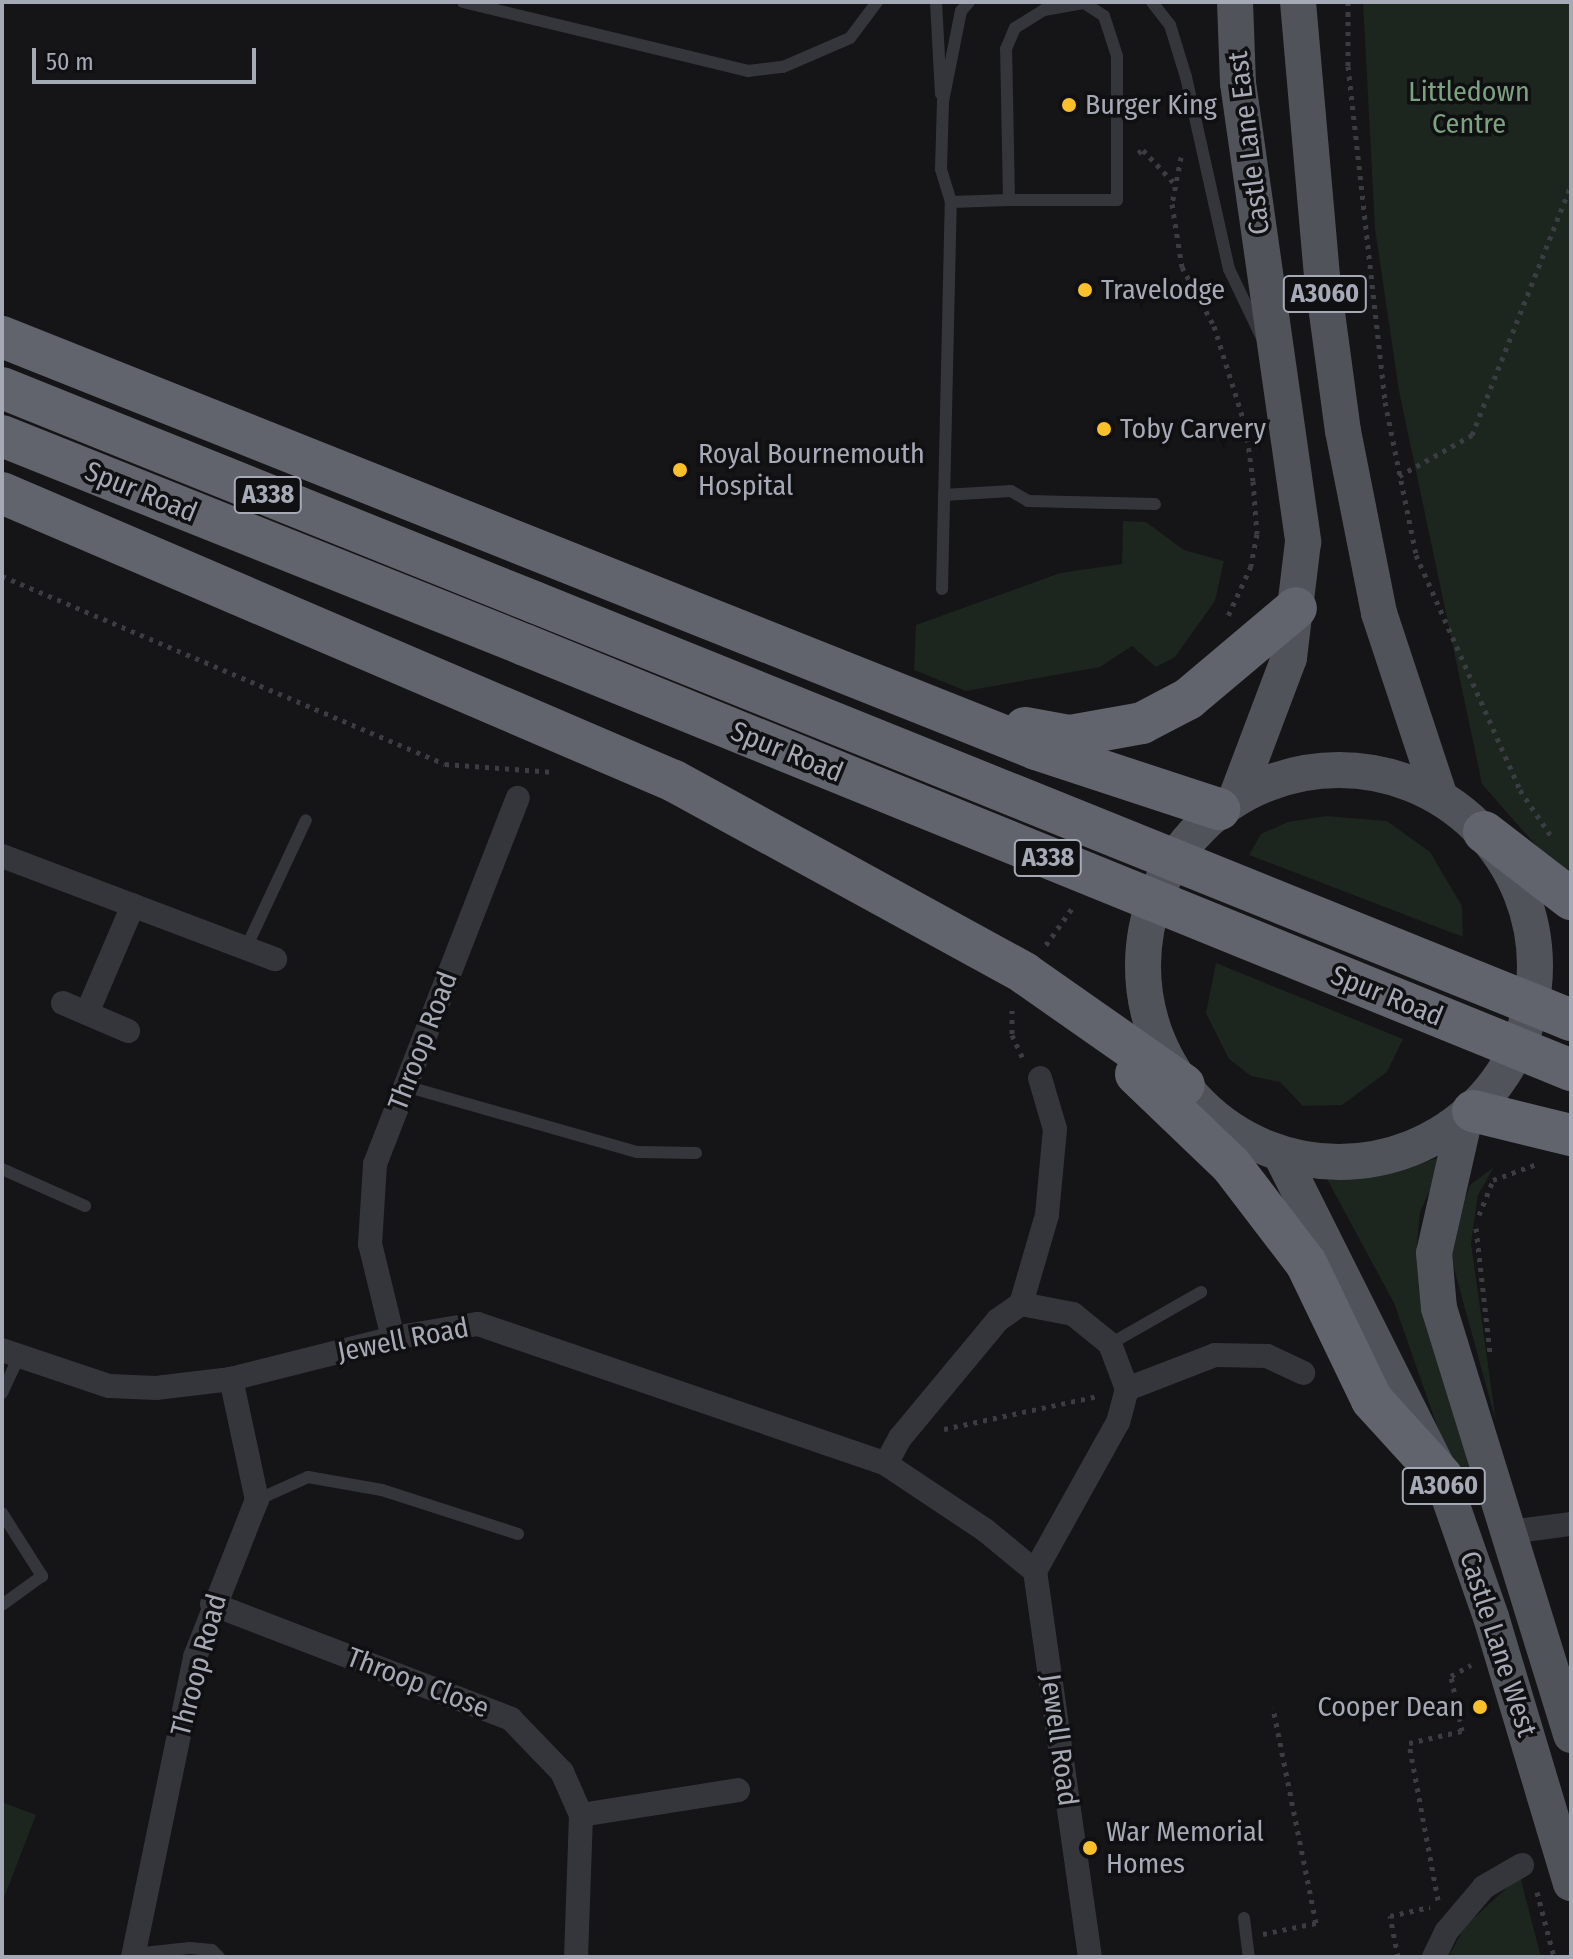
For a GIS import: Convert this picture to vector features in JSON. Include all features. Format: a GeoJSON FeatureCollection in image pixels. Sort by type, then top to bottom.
{"type":"FeatureCollection","features":[{"type":"Feature","properties":{"kind":"highway"},"geometry":{"type":"LineString","coordinates":[[2,337],[956,717],[1128,782],[1228,804]]}},
{"type":"Feature","properties":{"kind":"highway","name":"Spur Road"},"geometry":{"type":"LineString","coordinates":[[2,388],[1571,1020]]}},
{"type":"Feature","properties":{"kind":"highway","name":"Spur Road"},"geometry":{"type":"LineString","coordinates":[[2,436],[1571,1070]]}},
{"type":"Feature","properties":{"kind":"highway"},"geometry":{"type":"LineString","coordinates":[[2,493],[674,781],[872,887],[1048,991],[1184,1085]]}},
{"type":"Feature","properties":{"kind":"highway"},"geometry":{"type":"LineString","coordinates":[[956,717],[1070,736],[1142,723],[1188,699],[1296,608]]}},
{"type":"Feature","properties":{"kind":"highway"},"geometry":{"type":"LineString","coordinates":[[1484,832],[1571,899]]}},
{"type":"Feature","properties":{"kind":"highway"},"geometry":{"type":"LineString","coordinates":[[1048,991],[1231,1165],[1306,1263],[1372,1400],[1442,1477]]}},
{"type":"Feature","properties":{"kind":"highway"},"geometry":{"type":"LineString","coordinates":[[1469,1114],[1571,1135]]}},
{"type":"Feature","properties":{"kind":"main road","name":"Castle Lane East"},"geometry":{"type":"LineString","coordinates":[[1228,804],[1289,658],[1303,542],[1238,83],[1235,2]]}},
{"type":"Feature","properties":{"kind":"main road","name":"Castle Lane East"},"geometry":{"type":"LineString","coordinates":[[1298,2],[1322,276],[1343,431],[1379,613],[1440,797]]}},
{"type":"Feature","properties":{"kind":"main road"},"geometry":{"type":"LineString","coordinates":[[1337,769],[1391,776],[1440,797],[1484,832],[1518,883],[1534,943],[1532,1004],[1518,1051],[1469,1114],[1397,1154],[1318,1161],[1280,1153],[1227,1126],[1184,1085],[1158,1041],[1145,991],[1144,939],[1158,890],[1183,845],[1228,804],[1285,776],[1337,769]]}},
{"type":"Feature","properties":{"kind":"main road","name":"Castle Lane West"},"geometry":{"type":"LineString","coordinates":[[1469,1114],[1434,1253],[1439,1308],[1571,1735]]}},
{"type":"Feature","properties":{"kind":"main road","name":"Castle Lane West"},"geometry":{"type":"LineString","coordinates":[[1280,1153],[1442,1477],[1491,1617],[1571,1883]]}},
{"type":"Feature","properties":{"kind":"street","name":"Throop Road"},"geometry":{"type":"LineString","coordinates":[[393,1338],[370,1244],[375,1164],[518,798]]}},
{"type":"Feature","properties":{"kind":"street"},"geometry":{"type":"LineString","coordinates":[[2,856],[275,959]]}},
{"type":"Feature","properties":{"kind":"street"},"geometry":{"type":"LineString","coordinates":[[87,1013],[133,905]]}},
{"type":"Feature","properties":{"kind":"street"},"geometry":{"type":"LineString","coordinates":[[63,1003],[128,1031]]}},
{"type":"Feature","properties":{"kind":"street"},"geometry":{"type":"LineString","coordinates":[[886,1464],[900,1438],[998,1320],[1021,1304],[1047,1215],[1055,1129],[1040,1078]]}},
{"type":"Feature","properties":{"kind":"street"},"geometry":{"type":"LineString","coordinates":[[1021,1304],[1073,1314],[1110,1344],[1127,1389],[1118,1422],[1035,1571]]}},
{"type":"Feature","properties":{"kind":"street","name":"Jewell Road"},"geometry":{"type":"LineString","coordinates":[[10,1354],[109,1386],[156,1388],[231,1379],[393,1338],[478,1324],[886,1464],[985,1530],[1035,1571],[1090,1957]]}},
{"type":"Feature","properties":{"kind":"street"},"geometry":{"type":"LineString","coordinates":[[1127,1389],[1215,1355],[1267,1356],[1303,1373]]}},
{"type":"Feature","properties":{"kind":"street"},"geometry":{"type":"LineString","coordinates":[[231,1379],[257,1500]]}},
{"type":"Feature","properties":{"kind":"street","name":"Throop Road"},"geometry":{"type":"LineString","coordinates":[[133,1955],[195,1657],[212,1604],[257,1500]]}},
{"type":"Feature","properties":{"kind":"street","name":"Castle Lane West"},"geometry":{"type":"LineString","coordinates":[[1509,1532],[1571,1524]]}},
{"type":"Feature","properties":{"kind":"street","name":"Throop Close"},"geometry":{"type":"LineString","coordinates":[[212,1604],[511,1719],[562,1772],[581,1815],[576,1957]]}},
{"type":"Feature","properties":{"kind":"street"},"geometry":{"type":"LineString","coordinates":[[581,1815],[738,1790]]}},
{"type":"Feature","properties":{"kind":"street"},"geometry":{"type":"LineString","coordinates":[[1434,1957],[1446,1932],[1484,1887],[1522,1865]]}},
{"type":"Feature","properties":{"kind":"lane"},"geometry":{"type":"LineString","coordinates":[[463,2],[748,71],[783,67],[850,38],[877,2]]}},
{"type":"Feature","properties":{"kind":"lane"},"geometry":{"type":"LineString","coordinates":[[936,2],[937,71],[943,101]]}},
{"type":"Feature","properties":{"kind":"lane"},"geometry":{"type":"LineString","coordinates":[[942,589],[951,202],[941,169],[943,101],[961,11],[969,2]]}},
{"type":"Feature","properties":{"kind":"lane"},"geometry":{"type":"LineString","coordinates":[[1152,2],[1170,25]]}},
{"type":"Feature","properties":{"kind":"lane"},"geometry":{"type":"LineString","coordinates":[[1163,2],[1229,269],[1279,375]]}},
{"type":"Feature","properties":{"kind":"lane"},"geometry":{"type":"LineString","coordinates":[[951,202],[1117,200],[1117,56],[1104,16],[1084,3],[1044,10],[1015,28],[1003,67],[1009,200]]}},
{"type":"Feature","properties":{"kind":"lane"},"geometry":{"type":"LineString","coordinates":[[944,495],[1011,491],[1028,501],[1155,504]]}},
{"type":"Feature","properties":{"kind":"lane"},"geometry":{"type":"LineString","coordinates":[[246,948],[306,820]]}},
{"type":"Feature","properties":{"kind":"lane"},"geometry":{"type":"LineString","coordinates":[[405,1086],[637,1152],[696,1153]]}},
{"type":"Feature","properties":{"kind":"lane"},"geometry":{"type":"LineString","coordinates":[[2,1169],[85,1206]]}},
{"type":"Feature","properties":{"kind":"lane"},"geometry":{"type":"LineString","coordinates":[[1110,1344],[1201,1292]]}},
{"type":"Feature","properties":{"kind":"lane"},"geometry":{"type":"LineString","coordinates":[[2,1393],[10,1354]]}},
{"type":"Feature","properties":{"kind":"lane"},"geometry":{"type":"LineString","coordinates":[[257,1500],[308,1477],[382,1490],[518,1534]]}},
{"type":"Feature","properties":{"kind":"lane"},"geometry":{"type":"LineString","coordinates":[[2,1513],[42,1576],[2,1605]]}},
{"type":"Feature","properties":{"kind":"lane"},"geometry":{"type":"LineString","coordinates":[[1244,1918],[1249,1957]]}},
{"type":"Feature","properties":{"kind":"lane"},"geometry":{"type":"LineString","coordinates":[[133,1955],[190,1948],[212,1950],[219,1957]]}},
{"type":"Feature","properties":{"kind":"path"},"geometry":{"type":"LineString","coordinates":[[1348,2],[1361,204],[1399,476],[1416,555],[1444,628],[1520,790],[1561,846]]}},
{"type":"Feature","properties":{"kind":"path"},"geometry":{"type":"LineString","coordinates":[[1117,167],[1143,150],[1173,182]]}},
{"type":"Feature","properties":{"kind":"path"},"geometry":{"type":"LineString","coordinates":[[1399,476],[1472,435],[1571,185]]}},
{"type":"Feature","properties":{"kind":"path"},"geometry":{"type":"LineString","coordinates":[[1012,1010],[1012,1035],[1030,1073],[1040,1078]]}},
{"type":"Feature","properties":{"kind":"path"},"geometry":{"type":"LineString","coordinates":[[1491,1361],[1476,1259],[1479,1215],[1493,1180],[1532,1165]]}},
{"type":"Feature","properties":{"kind":"path"},"geometry":{"type":"LineString","coordinates":[[900,1438],[1127,1389]]}},
{"type":"Feature","properties":{"kind":"path"},"geometry":{"type":"LineString","coordinates":[[1398,1957],[1390,1916],[1439,1905],[1409,1743],[1462,1731],[1451,1676],[1478,1661]]}},
{"type":"Feature","properties":{"kind":"path"},"geometry":{"type":"LineString","coordinates":[[1247,1938],[1316,1923],[1273,1707]]}},
{"type":"Feature","properties":{"kind":"green space","name":"Littledown Centre"},"geometry":{"type":"Polygon","coordinates":[[[1363,2],[1571,2],[1571,878],[1561,874],[1482,784],[1399,391],[1375,229],[1363,2]]]}},
{"type":"Feature","properties":{"kind":"green space"},"geometry":{"type":"Polygon","coordinates":[[[1123,521],[1146,522],[1184,550],[1224,561],[1215,601],[1175,657],[1156,667],[1132,646],[1100,667],[966,691],[914,670],[916,625],[1060,573],[1122,564],[1123,521]]]}},
{"type":"Feature","properties":{"kind":"green space"},"geometry":{"type":"Polygon","coordinates":[[[1326,816],[1387,821],[1430,852],[1462,906],[1463,937],[1249,855],[1261,834],[1288,822],[1326,816]]]}},
{"type":"Feature","properties":{"kind":"green space"},"geometry":{"type":"Polygon","coordinates":[[[1216,963],[1403,1039],[1387,1072],[1342,1105],[1303,1106],[1280,1082],[1251,1076],[1229,1059],[1206,1013],[1216,963]]]}},
{"type":"Feature","properties":{"kind":"green space"},"geometry":{"type":"Polygon","coordinates":[[[1446,1155],[1420,1212],[1416,1255],[1471,1475],[1456,1480],[1394,1303],[1327,1179],[1396,1172],[1446,1155]]]}},
{"type":"Feature","properties":{"kind":"green space"},"geometry":{"type":"Polygon","coordinates":[[[1494,1167],[1478,1195],[1471,1243],[1496,1422],[1452,1261],[1451,1236],[1470,1185],[1494,1167]]]}},
{"type":"Feature","properties":{"kind":"green space"},"geometry":{"type":"Polygon","coordinates":[[[2,1802],[36,1815],[2,1903],[2,1802]]]}},
{"type":"Feature","properties":{"kind":"green space"},"geometry":{"type":"Polygon","coordinates":[[[1520,1876],[1541,1957],[1448,1957],[1466,1925],[1520,1876]]]}},
{"type":"Feature","properties":{"kind":"place","name":"Burger King"},"geometry":{"type":"Point","coordinates":[1069,105]}},
{"type":"Feature","properties":{"kind":"place","name":"Travelodge"},"geometry":{"type":"Point","coordinates":[1085,290]}},
{"type":"Feature","properties":{"kind":"place","name":"Toby Carvery"},"geometry":{"type":"Point","coordinates":[1104,429]}},
{"type":"Feature","properties":{"kind":"place","name":"Royal Bournemouth Hospital"},"geometry":{"type":"Point","coordinates":[680,470]}},
{"type":"Feature","properties":{"kind":"place","name":"Cooper Dean"},"geometry":{"type":"Point","coordinates":[1480,1707]}},
{"type":"Feature","properties":{"kind":"place","name":"War Memorial Homes"},"geometry":{"type":"Point","coordinates":[1090,1848]}}]}
